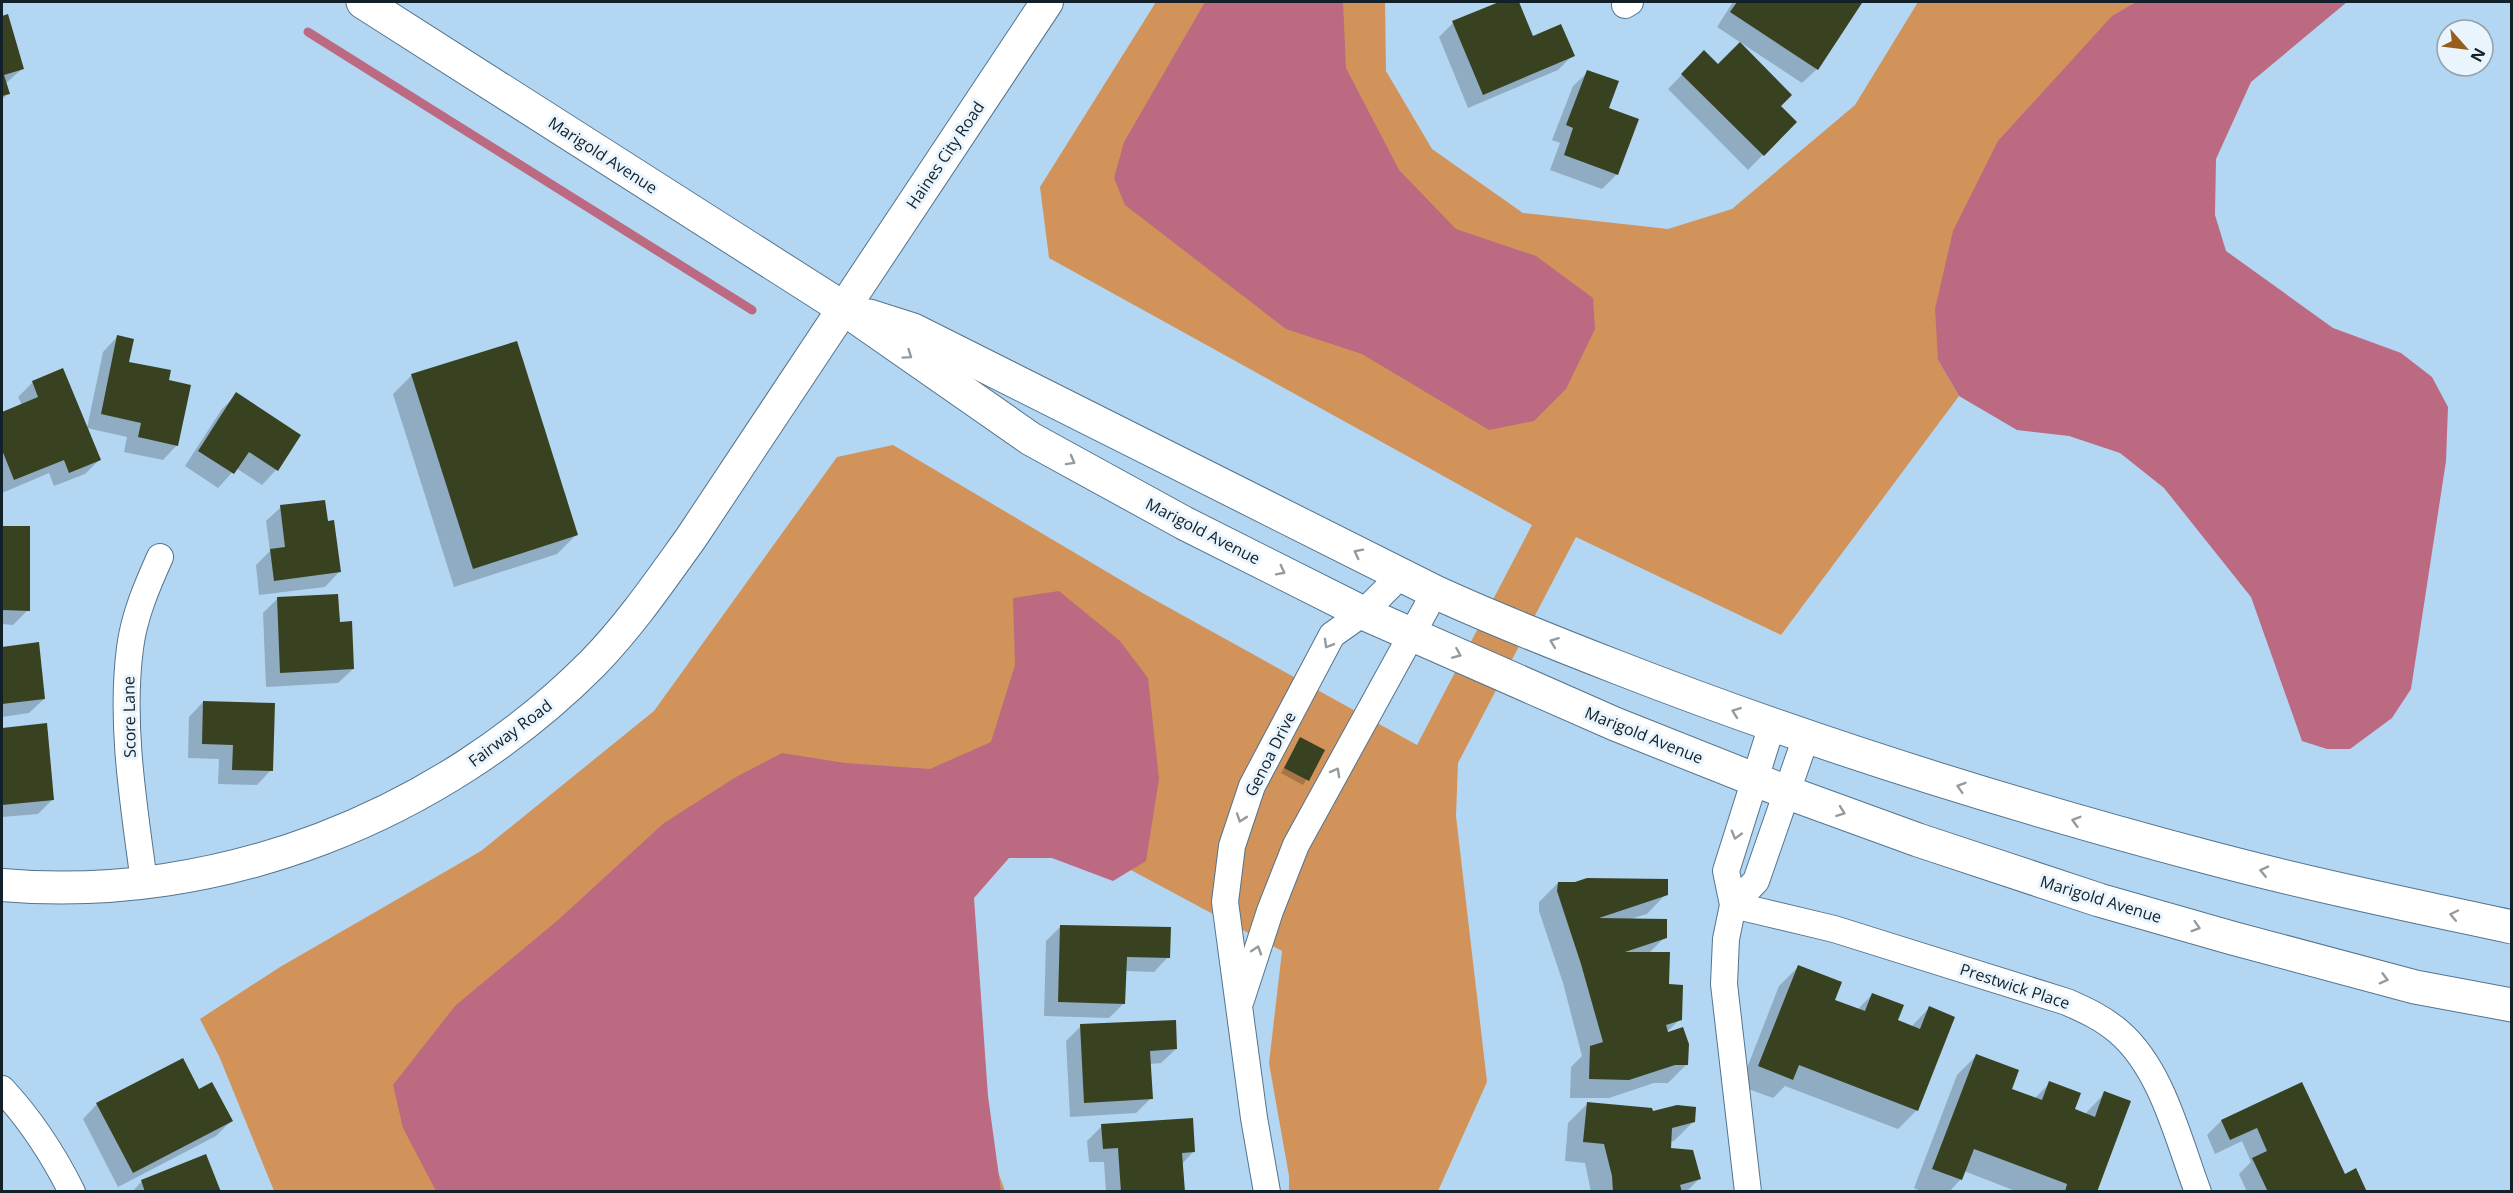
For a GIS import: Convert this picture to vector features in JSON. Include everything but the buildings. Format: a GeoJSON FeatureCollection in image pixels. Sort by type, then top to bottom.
{"type":"FeatureCollection","features":[{"type":"Feature","properties":{"kind":"main road","name":"Marigold Avenue"},"geometry":{"type":"LineString","coordinates":[[363,2],[843,308],[1031,439],[1184,523],[1363,613],[1615,724],[1786,792],[1918,840],[2099,900],[2415,987],[2511,1005]]}},
{"type":"Feature","properties":{"kind":"main road","name":"Marigold Avenue"},"geometry":{"type":"LineString","coordinates":[[843,308],[913,330],[1489,617],[1772,725],[2017,804],[2209,858],[2511,927]]}},
{"type":"Feature","properties":{"kind":"street","name":"Haines City Road"},"geometry":{"type":"LineString","coordinates":[[843,308],[1047,2]]}},
{"type":"Feature","properties":{"kind":"street","name":"Fairway Road"},"geometry":{"type":"LineString","coordinates":[[2,885],[60,887],[144,882],[216,870],[266,858],[368,820],[419,795],[464,768],[536,716],[594,661],[658,584],[843,308]]}},
{"type":"Feature","properties":{"kind":"street","name":"Score Lane"},"geometry":{"type":"LineString","coordinates":[[144,882],[128,738],[128,678],[130,646],[141,600],[160,556]]}},
{"type":"Feature","properties":{"kind":"street","name":"Genoa Drive"},"geometry":{"type":"LineString","coordinates":[[1267,1191],[1254,1118],[1226,902],[1232,846],[1252,786],[1332,635],[1363,613],[1401,575]]}},
{"type":"Feature","properties":{"kind":"street","name":"Genoa Drive"},"geometry":{"type":"LineString","coordinates":[[1239,1006],[1270,911],[1296,845],[1435,592]]}},
{"type":"Feature","properties":{"kind":"street"},"geometry":{"type":"LineString","coordinates":[[1748,1191],[1724,984],[1726,939],[1732,905],[1726,871],[1772,725]]}},
{"type":"Feature","properties":{"kind":"street"},"geometry":{"type":"LineString","coordinates":[[1732,905],[1756,881],[1806,737]]}},
{"type":"Feature","properties":{"kind":"street","name":"Prestwick Place"},"geometry":{"type":"LineString","coordinates":[[1732,905],[1834,929],[2067,1002],[2094,1014],[2119,1032],[2139,1054],[2156,1080],[2198,1191]]}},
{"type":"Feature","properties":{"kind":"street"},"geometry":{"type":"LineString","coordinates":[[2,1089],[34,1126],[72,1191]]}},
{"type":"Feature","properties":{"kind":"shaded area"},"geometry":{"type":"Polygon","coordinates":[[[1156,2],[1385,2],[1386,71],[1432,149],[1523,213],[1668,229],[1732,209],[1855,105],[1918,2],[2136,2],[2112,17],[1938,360],[1959,396],[1781,635],[1576,537],[1458,763],[1456,816],[1487,1082],[1438,1191],[1289,1191],[1289,1176],[1269,1063],[1282,951],[1103,855],[1024,833],[976,880],[966,969],[978,1117],[1005,1191],[274,1191],[219,1056],[200,1019],[280,967],[481,851],[654,711],[837,457],[893,445],[1146,595],[1417,745],[1532,525],[1049,258],[1040,187],[1156,2]]]}},
{"type":"Feature","properties":{"kind":"shaded area"},"geometry":{"type":"Polygon","coordinates":[[[1205,2],[1343,2],[1346,68],[1399,170],[1456,229],[1536,256],[1593,298],[1595,329],[1566,389],[1534,421],[1489,430],[1362,354],[1286,329],[1125,205],[1114,178],[1124,142],[1205,2]]]}},
{"type":"Feature","properties":{"kind":"shaded area"},"geometry":{"type":"Polygon","coordinates":[[[2136,2],[2347,2],[2251,82],[2216,159],[2215,215],[2226,251],[2333,328],[2401,353],[2432,377],[2448,407],[2446,461],[2411,689],[2392,718],[2350,749],[2327,749],[2302,741],[2251,597],[2164,488],[2120,453],[2069,436],[2017,430],[1959,396],[1938,360],[1935,309],[1953,231],[1998,141],[2112,16],[2136,2]]]}},
{"type":"Feature","properties":{"kind":"shaded area"},"geometry":{"type":"Polygon","coordinates":[[[1059,591],[1120,641],[1148,678],[1159,779],[1146,861],[1113,881],[1052,858],[1009,858],[974,898],[988,1096],[1001,1191],[436,1191],[403,1128],[393,1085],[455,1006],[558,920],[664,823],[736,777],[782,753],[845,763],[930,769],[991,742],[1015,665],[1013,598],[1059,591]]]}},
{"type":"Feature","properties":{"kind":"waterway"},"geometry":{"type":"LineString","coordinates":[[308,32],[752,310]]}}]}
